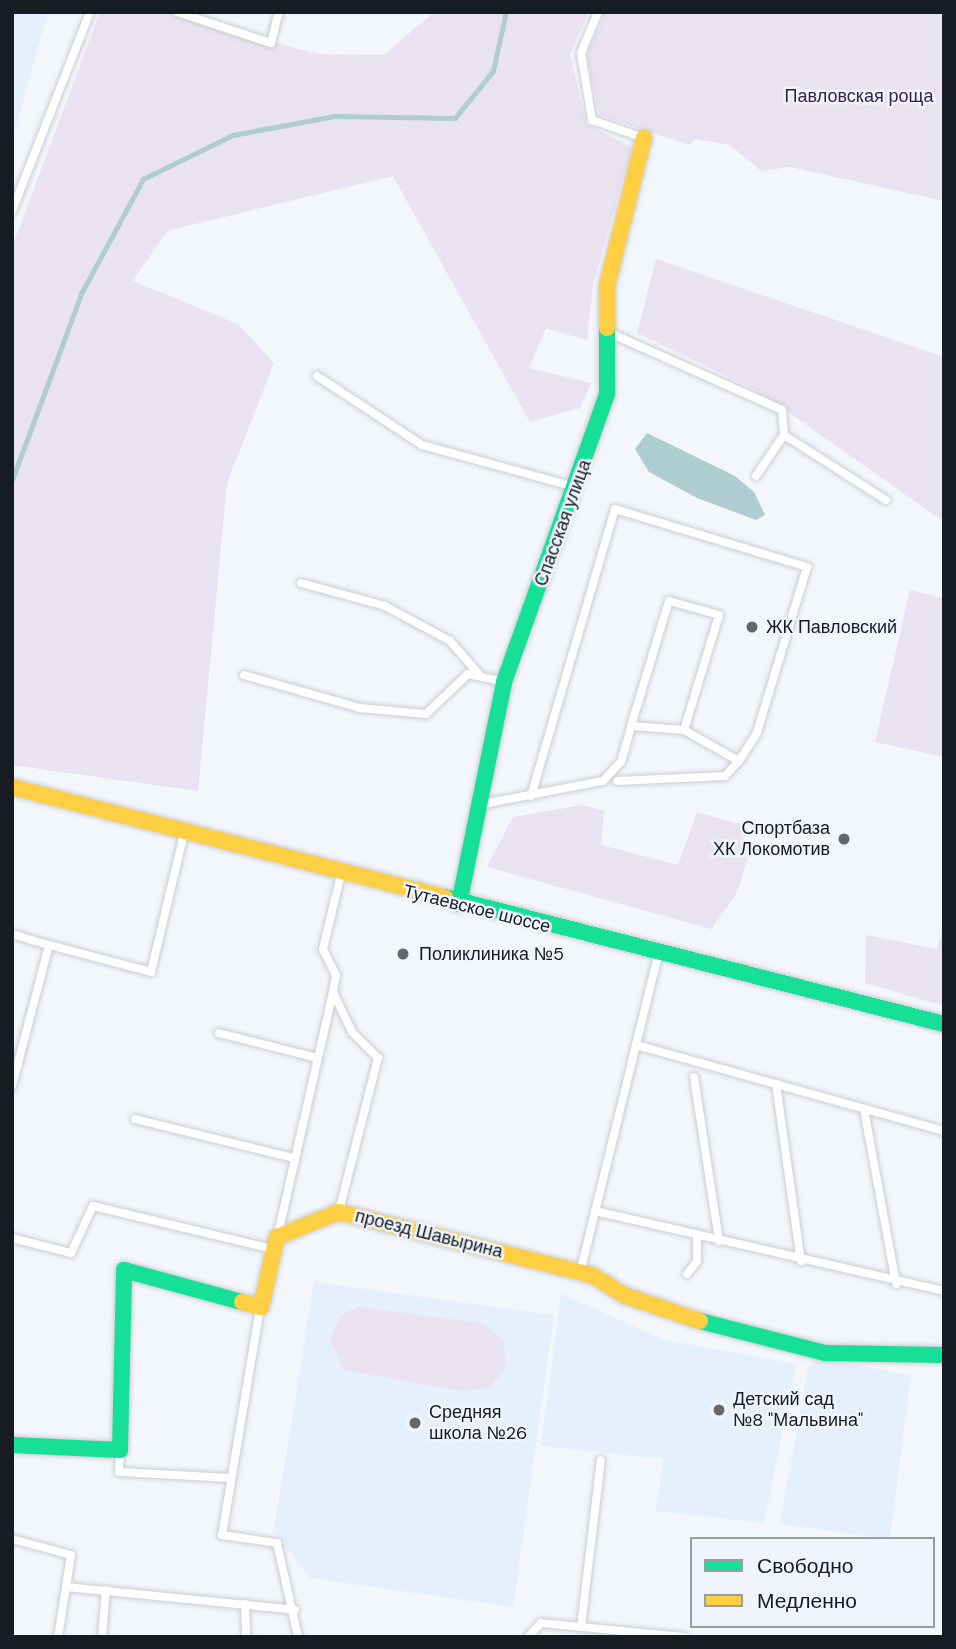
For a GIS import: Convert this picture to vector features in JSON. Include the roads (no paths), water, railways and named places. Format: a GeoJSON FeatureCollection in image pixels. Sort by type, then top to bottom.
{"type":"FeatureCollection","features":[{"type":"Feature","properties":{"kind":"street","name":"Спасская улица"},"geometry":{"type":"LineString","coordinates":[[459,904],[504,682],[577,488],[607,394],[607,286],[644,138]]}},
{"type":"Feature","properties":{"kind":"street","name":"Тутаевское шоссе"},"geometry":{"type":"LineString","coordinates":[[12,787],[658,955],[944,1024]]}},
{"type":"Feature","properties":{"kind":"street","name":"проезд Шавырина"},"geometry":{"type":"LineString","coordinates":[[276,1243],[339,1212],[580,1272],[626,1296],[752,1339],[825,1353],[944,1355]]}},
{"type":"Feature","properties":{"kind":"street"},"geometry":{"type":"LineString","coordinates":[[12,1445],[120,1450],[124,1270],[261,1307],[276,1243]]}},
{"type":"Feature","properties":{"kind":"lane"},"geometry":{"type":"LineString","coordinates":[[12,211],[90,12]]}},
{"type":"Feature","properties":{"kind":"lane"},"geometry":{"type":"LineString","coordinates":[[177,12],[271,43],[279,12]]}},
{"type":"Feature","properties":{"kind":"lane"},"geometry":{"type":"LineString","coordinates":[[598,12],[581,53],[592,120],[644,138]]}},
{"type":"Feature","properties":{"kind":"lane"},"geometry":{"type":"LineString","coordinates":[[607,332],[782,410],[784,435],[756,476]]}},
{"type":"Feature","properties":{"kind":"lane"},"geometry":{"type":"LineString","coordinates":[[317,376],[422,444],[577,488]]}},
{"type":"Feature","properties":{"kind":"lane"},"geometry":{"type":"LineString","coordinates":[[784,435],[887,500]]}},
{"type":"Feature","properties":{"kind":"lane"},"geometry":{"type":"LineString","coordinates":[[531,796],[615,509],[807,567],[757,733],[739,761],[725,776],[617,781]]}},
{"type":"Feature","properties":{"kind":"lane"},"geometry":{"type":"LineString","coordinates":[[301,583],[385,606],[450,641],[478,673],[504,682]]}},
{"type":"Feature","properties":{"kind":"lane"},"geometry":{"type":"LineString","coordinates":[[477,805],[603,781],[621,762],[669,601],[719,615],[684,730]]}},
{"type":"Feature","properties":{"kind":"lane"},"geometry":{"type":"LineString","coordinates":[[244,675],[360,708],[426,714],[463,678],[478,673]]}},
{"type":"Feature","properties":{"kind":"lane"},"geometry":{"type":"LineString","coordinates":[[631,726],[684,730],[739,761]]}},
{"type":"Feature","properties":{"kind":"lane"},"geometry":{"type":"LineString","coordinates":[[12,933],[152,972],[184,833]]}},
{"type":"Feature","properties":{"kind":"lane"},"geometry":{"type":"LineString","coordinates":[[12,1238],[71,1253],[93,1206],[276,1243],[336,975],[323,949],[341,874]]}},
{"type":"Feature","properties":{"kind":"lane"},"geometry":{"type":"LineString","coordinates":[[12,1086],[49,945]]}},
{"type":"Feature","properties":{"kind":"lane"},"geometry":{"type":"LineString","coordinates":[[580,1272],[658,955]]}},
{"type":"Feature","properties":{"kind":"lane"},"geometry":{"type":"LineString","coordinates":[[333,992],[352,1032],[377,1058],[339,1212]]}},
{"type":"Feature","properties":{"kind":"lane"},"geometry":{"type":"LineString","coordinates":[[219,1033],[317,1058]]}},
{"type":"Feature","properties":{"kind":"lane"},"geometry":{"type":"LineString","coordinates":[[636,1045],[944,1131]]}},
{"type":"Feature","properties":{"kind":"lane"},"geometry":{"type":"LineString","coordinates":[[694,1077],[719,1241]]}},
{"type":"Feature","properties":{"kind":"lane"},"geometry":{"type":"LineString","coordinates":[[776,1084],[801,1261]]}},
{"type":"Feature","properties":{"kind":"lane"},"geometry":{"type":"LineString","coordinates":[[864,1109],[896,1284]]}},
{"type":"Feature","properties":{"kind":"lane"},"geometry":{"type":"LineString","coordinates":[[135,1119],[295,1158]]}},
{"type":"Feature","properties":{"kind":"lane"},"geometry":{"type":"LineString","coordinates":[[595,1211],[896,1284],[944,1291]]}},
{"type":"Feature","properties":{"kind":"lane"},"geometry":{"type":"LineString","coordinates":[[687,1274],[697,1261],[697,1236]]}},
{"type":"Feature","properties":{"kind":"lane"},"geometry":{"type":"LineString","coordinates":[[261,1307],[222,1535],[277,1543],[295,1610],[298,1637]]}},
{"type":"Feature","properties":{"kind":"lane"},"geometry":{"type":"LineString","coordinates":[[120,1450],[119,1472],[231,1478]]}},
{"type":"Feature","properties":{"kind":"lane"},"geometry":{"type":"LineString","coordinates":[[582,1627],[601,1460]]}},
{"type":"Feature","properties":{"kind":"lane"},"geometry":{"type":"LineString","coordinates":[[12,1539],[71,1555],[58,1637]]}},
{"type":"Feature","properties":{"kind":"lane"},"geometry":{"type":"LineString","coordinates":[[66,1587],[295,1610]]}},
{"type":"Feature","properties":{"kind":"lane"},"geometry":{"type":"LineString","coordinates":[[102,1637],[106,1590]]}},
{"type":"Feature","properties":{"kind":"lane"},"geometry":{"type":"LineString","coordinates":[[245,1604],[246,1637]]}},
{"type":"Feature","properties":{"kind":"lane"},"geometry":{"type":"LineString","coordinates":[[528,1637],[541,1623],[684,1637]]}},
{"type":"Feature","properties":{"kind":"water"},"geometry":{"type":"Polygon","coordinates":[[[647,433],[735,476],[754,492],[765,515],[756,520],[697,498],[649,472],[635,449],[647,433]]]}},
{"type":"Feature","properties":{"kind":"waterway"},"geometry":{"type":"LineString","coordinates":[[12,480],[82,292],[143,179],[233,135],[335,116],[455,118],[493,71],[506,12]]}},
{"type":"Feature","properties":{"kind":"place","name":"ЖК Павловский"},"geometry":{"type":"Point","coordinates":[752,627]}},
{"type":"Feature","properties":{"kind":"place","name":"Спортбаза ХК Локомотив"},"geometry":{"type":"Point","coordinates":[844,839]}},
{"type":"Feature","properties":{"kind":"place","name":"Поликлиника №5"},"geometry":{"type":"Point","coordinates":[403,954]}},
{"type":"Feature","properties":{"kind":"place","name":"Детский сад №8 \"Мальвина\""},"geometry":{"type":"Point","coordinates":[719,1410]}},
{"type":"Feature","properties":{"kind":"place","name":"Средняя школа №26"},"geometry":{"type":"Point","coordinates":[415,1423]}},
{"type":"Feature","properties":{"kind":"park label","name":"Павловская роща"},"geometry":{"type":"Point","coordinates":[859,96]}}]}
